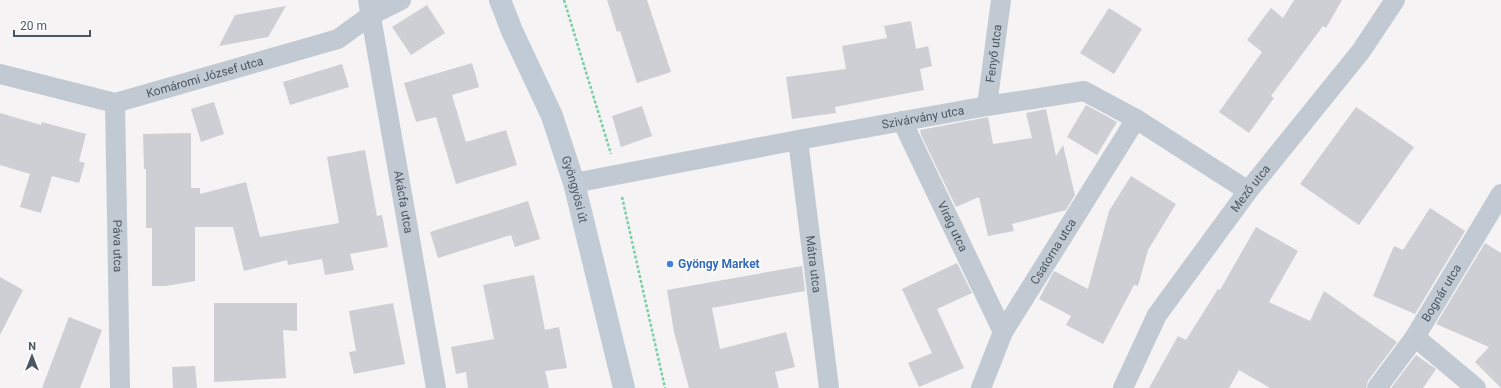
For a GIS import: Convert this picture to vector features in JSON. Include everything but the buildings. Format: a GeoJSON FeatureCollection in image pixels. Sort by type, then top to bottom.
{"type":"FeatureCollection","features":[{"type":"Feature","properties":{"kind":"street","name":"Komáromi József utca"},"geometry":{"type":"LineString","coordinates":[[114,103],[338,39],[370,8],[401,0]]}},
{"type":"Feature","properties":{"kind":"street","name":"Gyöngyösi út"},"geometry":{"type":"LineString","coordinates":[[500,0],[512,31],[552,116],[574,183],[624,388]]}},
{"type":"Feature","properties":{"kind":"street","name":"Fenyő utca"},"geometry":{"type":"LineString","coordinates":[[987,106],[1001,0]]}},
{"type":"Feature","properties":{"kind":"street","name":"Mező utca"},"geometry":{"type":"LineString","coordinates":[[1123,388],[1157,315],[1248,191],[1361,51],[1395,0]]}},
{"type":"Feature","properties":{"kind":"street","name":"Akácfa utca"},"geometry":{"type":"LineString","coordinates":[[370,8],[436,388]]}},
{"type":"Feature","properties":{"kind":"street"},"geometry":{"type":"LineString","coordinates":[[0,74],[114,103]]}},
{"type":"Feature","properties":{"kind":"street","name":"Szivárvány utca"},"geometry":{"type":"LineString","coordinates":[[574,183],[902,121],[1084,91],[1136,120],[1248,191]]}},
{"type":"Feature","properties":{"kind":"street","name":"Páva utca"},"geometry":{"type":"LineString","coordinates":[[114,103],[120,388]]}},
{"type":"Feature","properties":{"kind":"street","name":"Csatorna utca"},"geometry":{"type":"LineString","coordinates":[[981,388],[1003,332],[1136,120]]}},
{"type":"Feature","properties":{"kind":"street","name":"Virág utca"},"geometry":{"type":"LineString","coordinates":[[902,121],[1003,332]]}},
{"type":"Feature","properties":{"kind":"street","name":"Mátra utca"},"geometry":{"type":"LineString","coordinates":[[798,140],[829,388]]}},
{"type":"Feature","properties":{"kind":"street","name":"Bognár utca"},"geometry":{"type":"LineString","coordinates":[[1377,388],[1415,337],[1501,194]]}},
{"type":"Feature","properties":{"kind":"street"},"geometry":{"type":"LineString","coordinates":[[1415,337],[1476,388]]}},
{"type":"Feature","properties":{"kind":"place","name":"Gyöngy Market"},"geometry":{"type":"Point","coordinates":[670,264]}}]}
